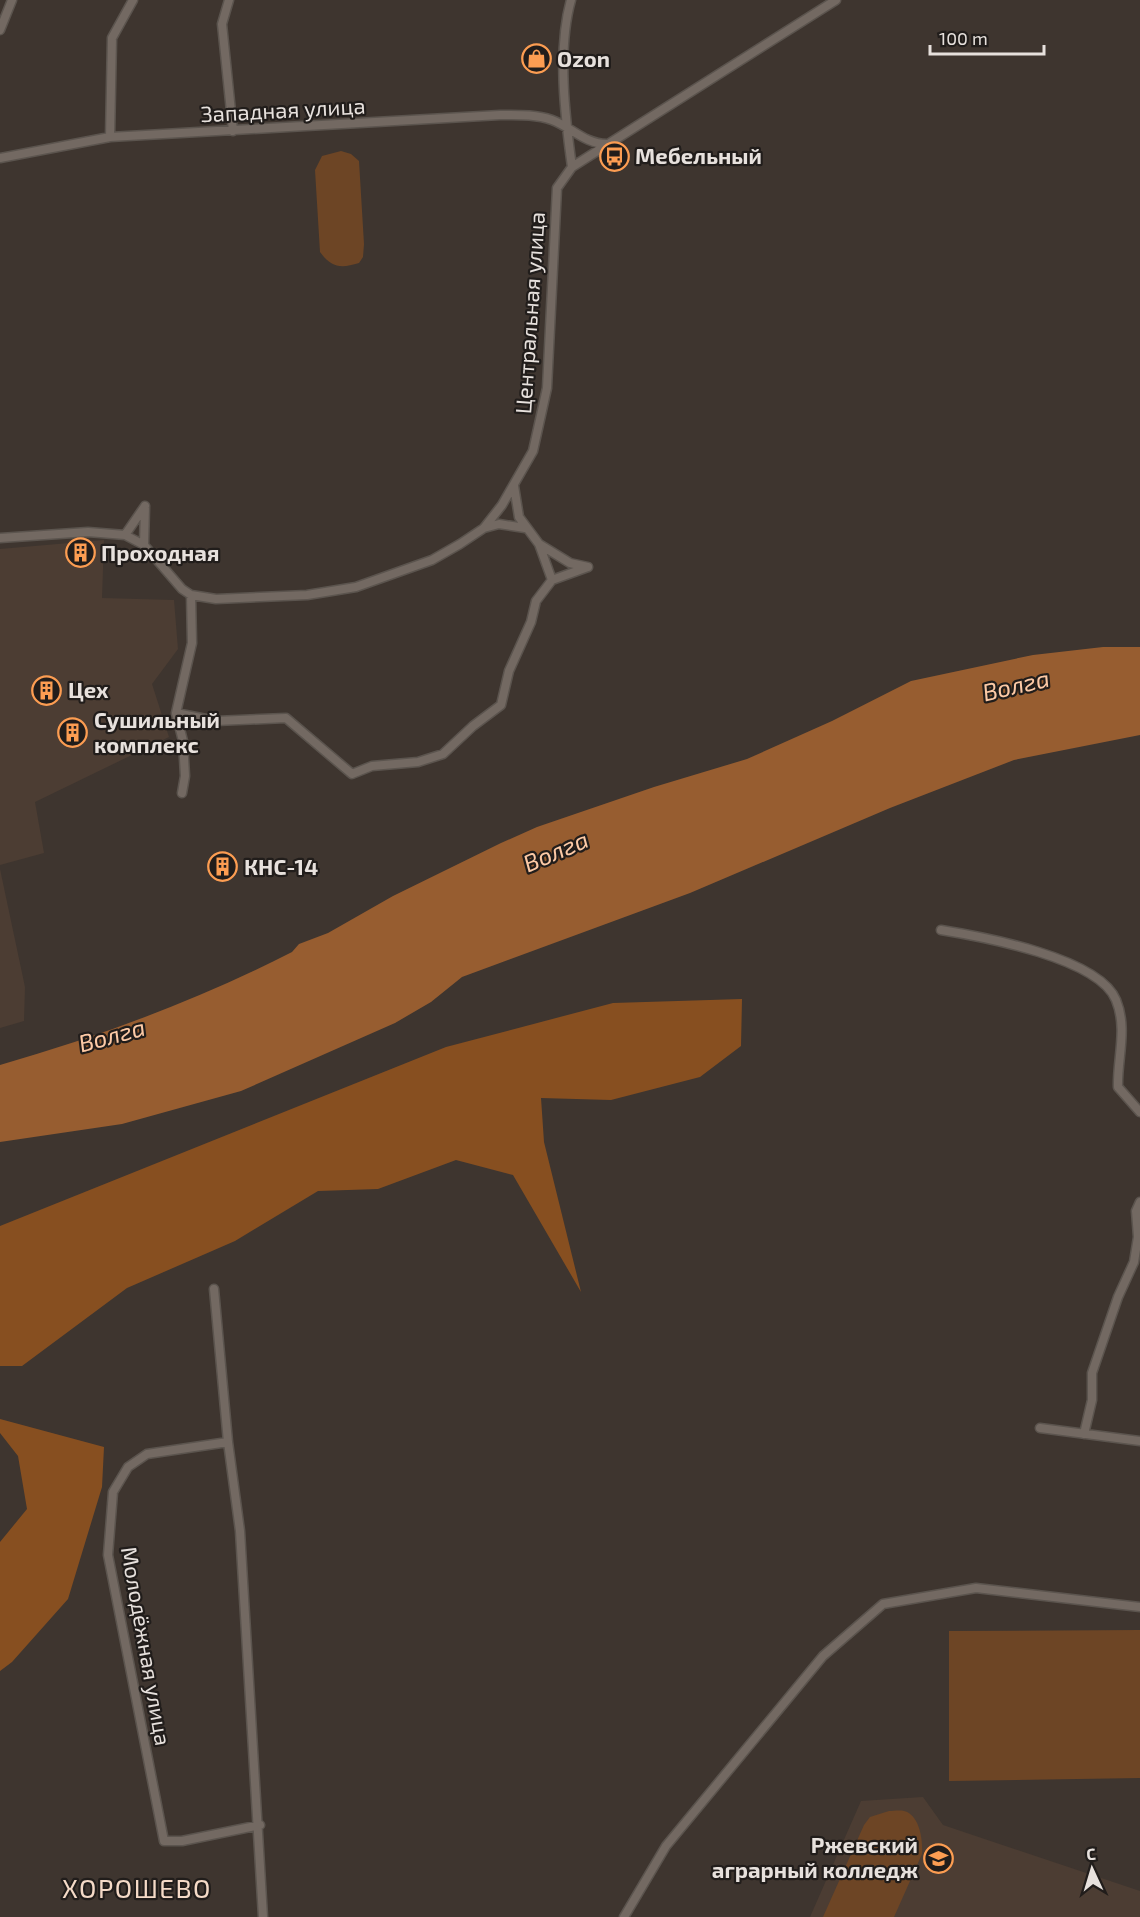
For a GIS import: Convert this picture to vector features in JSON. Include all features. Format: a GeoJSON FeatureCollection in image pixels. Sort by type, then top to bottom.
{"type":"FeatureCollection","features":[{"type":"Feature","properties":{"kind":"street"},"geometry":{"type":"LineString","coordinates":[[0,30],[12,0]]}},
{"type":"Feature","properties":{"kind":"street"},"geometry":{"type":"LineString","coordinates":[[110,137],[112,38],[133,0]]}},
{"type":"Feature","properties":{"kind":"street"},"geometry":{"type":"LineString","coordinates":[[230,0],[222,24],[233,131]]}},
{"type":"Feature","properties":{"kind":"street"},"geometry":{"type":"LineString","coordinates":[[571,0],[565,58],[567,129],[572,167]]}},
{"type":"Feature","properties":{"kind":"street","name":"Центральная улица"},"geometry":{"type":"LineString","coordinates":[[190,596],[216,599],[307,595],[356,587],[432,560],[484,528],[514,486],[533,451],[544,410],[555,265],[557,188],[572,167],[836,0]]}},
{"type":"Feature","properties":{"kind":"street","name":"Западная улица"},"geometry":{"type":"LineString","coordinates":[[0,158],[110,137],[500,115],[540,117],[591,141],[607,144]]}},
{"type":"Feature","properties":{"kind":"street"},"geometry":{"type":"LineString","coordinates":[[514,486],[519,517],[538,544],[552,580]]}},
{"type":"Feature","properties":{"kind":"street"},"geometry":{"type":"LineString","coordinates":[[125,535],[146,506],[144,545]]}},
{"type":"Feature","properties":{"kind":"street"},"geometry":{"type":"LineString","coordinates":[[484,528],[499,524],[525,528]]}},
{"type":"Feature","properties":{"kind":"street"},"geometry":{"type":"LineString","coordinates":[[0,538],[88,532],[125,535],[144,545],[190,596],[192,643],[176,713],[183,741],[185,777],[182,793]]}},
{"type":"Feature","properties":{"kind":"street"},"geometry":{"type":"LineString","coordinates":[[176,713],[216,721],[286,718],[352,774],[372,766],[418,762],[443,754],[473,726],[501,705],[509,671],[531,622],[536,600],[552,580],[588,567],[570,563],[538,544]]}},
{"type":"Feature","properties":{"kind":"street"},"geometry":{"type":"LineString","coordinates":[[941,930],[1010,945],[1080,966],[1101,980],[1116,999],[1122,1025],[1118,1088],[1140,1112]]}},
{"type":"Feature","properties":{"kind":"street"},"geometry":{"type":"LineString","coordinates":[[1084,1434],[1092,1400],[1092,1374],[1118,1297],[1134,1262],[1138,1237],[1136,1211],[1140,1203]]}},
{"type":"Feature","properties":{"kind":"street"},"geometry":{"type":"LineString","coordinates":[[214,1289],[228,1442],[240,1531],[264,1917]]}},
{"type":"Feature","properties":{"kind":"street"},"geometry":{"type":"LineString","coordinates":[[1040,1428],[1140,1441]]}},
{"type":"Feature","properties":{"kind":"street","name":"Молодёжная улица"},"geometry":{"type":"LineString","coordinates":[[228,1442],[147,1454],[129,1467],[113,1492],[108,1555],[164,1841],[182,1841],[260,1825]]}},
{"type":"Feature","properties":{"kind":"street"},"geometry":{"type":"LineString","coordinates":[[624,1917],[666,1846],[823,1656],[883,1604],[976,1588],[1140,1607]]}},
{"type":"Feature","properties":{"kind":"shaded area"},"geometry":{"type":"Polygon","coordinates":[[[341,151],[351,154],[359,161],[364,244],[363,257],[359,263],[346,266],[332,264],[320,252],[315,170],[322,156],[341,151]]]}},
{"type":"Feature","properties":{"kind":"shaded area"},"geometry":{"type":"Polygon","coordinates":[[[104,540],[102,598],[174,600],[178,649],[152,684],[169,737],[35,802],[44,853],[0,865],[0,549],[104,540]]]}},
{"type":"Feature","properties":{"kind":"shaded area"},"geometry":{"type":"Polygon","coordinates":[[[0,869],[25,987],[24,1021],[0,1028],[0,869]]]}},
{"type":"Feature","properties":{"kind":"shaded area"},"geometry":{"type":"Polygon","coordinates":[[[742,999],[741,1046],[700,1077],[611,1100],[541,1098],[544,1142],[581,1292],[513,1175],[456,1160],[378,1189],[318,1191],[235,1241],[127,1288],[22,1366],[0,1366],[0,1226],[446,1047],[613,1003],[742,999]]]}},
{"type":"Feature","properties":{"kind":"shaded area"},"geometry":{"type":"Polygon","coordinates":[[[0,1419],[104,1447],[102,1487],[68,1599],[12,1662],[0,1671],[0,1542],[27,1509],[18,1456],[0,1433],[0,1419]]]}},
{"type":"Feature","properties":{"kind":"shaded area"},"geometry":{"type":"Polygon","coordinates":[[[1140,1630],[1140,1778],[949,1781],[949,1631],[1140,1630]]]}},
{"type":"Feature","properties":{"kind":"shaded area","name":"Ржевский аграрный колледж"},"geometry":{"type":"Polygon","coordinates":[[[923,1797],[943,1825],[1140,1891],[1140,1917],[810,1917],[861,1801],[923,1797]]]}},
{"type":"Feature","properties":{"kind":"shaded area"},"geometry":{"type":"Polygon","coordinates":[[[889,1811],[904,1811],[914,1818],[921,1836],[922,1849],[922,1854],[894,1917],[823,1917],[864,1825],[870,1817],[889,1811]]]}},
{"type":"Feature","properties":{"kind":"water","name":"Волга"},"geometry":{"type":"Polygon","coordinates":[[[1103,647],[1140,647],[1140,735],[1014,760],[890,808],[690,893],[462,977],[431,1002],[395,1023],[241,1091],[122,1124],[0,1142],[0,1065],[149,1016],[221,986],[292,952],[299,944],[328,933],[393,896],[537,827],[654,787],[747,759],[832,721],[911,681],[1033,655],[1103,647]]]}},
{"type":"Feature","properties":{"kind":"place","name":"Ozon"},"geometry":{"type":"Point","coordinates":[536,59]}},
{"type":"Feature","properties":{"kind":"place","name":"Мебельный"},"geometry":{"type":"Point","coordinates":[614,156]}},
{"type":"Feature","properties":{"kind":"place","name":"Проходная"},"geometry":{"type":"Point","coordinates":[80,553]}},
{"type":"Feature","properties":{"kind":"place","name":"Цех"},"geometry":{"type":"Point","coordinates":[47,690]}},
{"type":"Feature","properties":{"kind":"place","name":"Сушильный комплекс"},"geometry":{"type":"Point","coordinates":[73,733]}},
{"type":"Feature","properties":{"kind":"place","name":"КНС-14"},"geometry":{"type":"Point","coordinates":[223,867]}},
{"type":"Feature","properties":{"kind":"place","name":"Ржевский аграрный колледж"},"geometry":{"type":"Point","coordinates":[939,1858]}},
{"type":"Feature","properties":{"kind":"district","name":"ХОРОШЕВО"},"geometry":{"type":"Point","coordinates":[137,1889]}}]}
